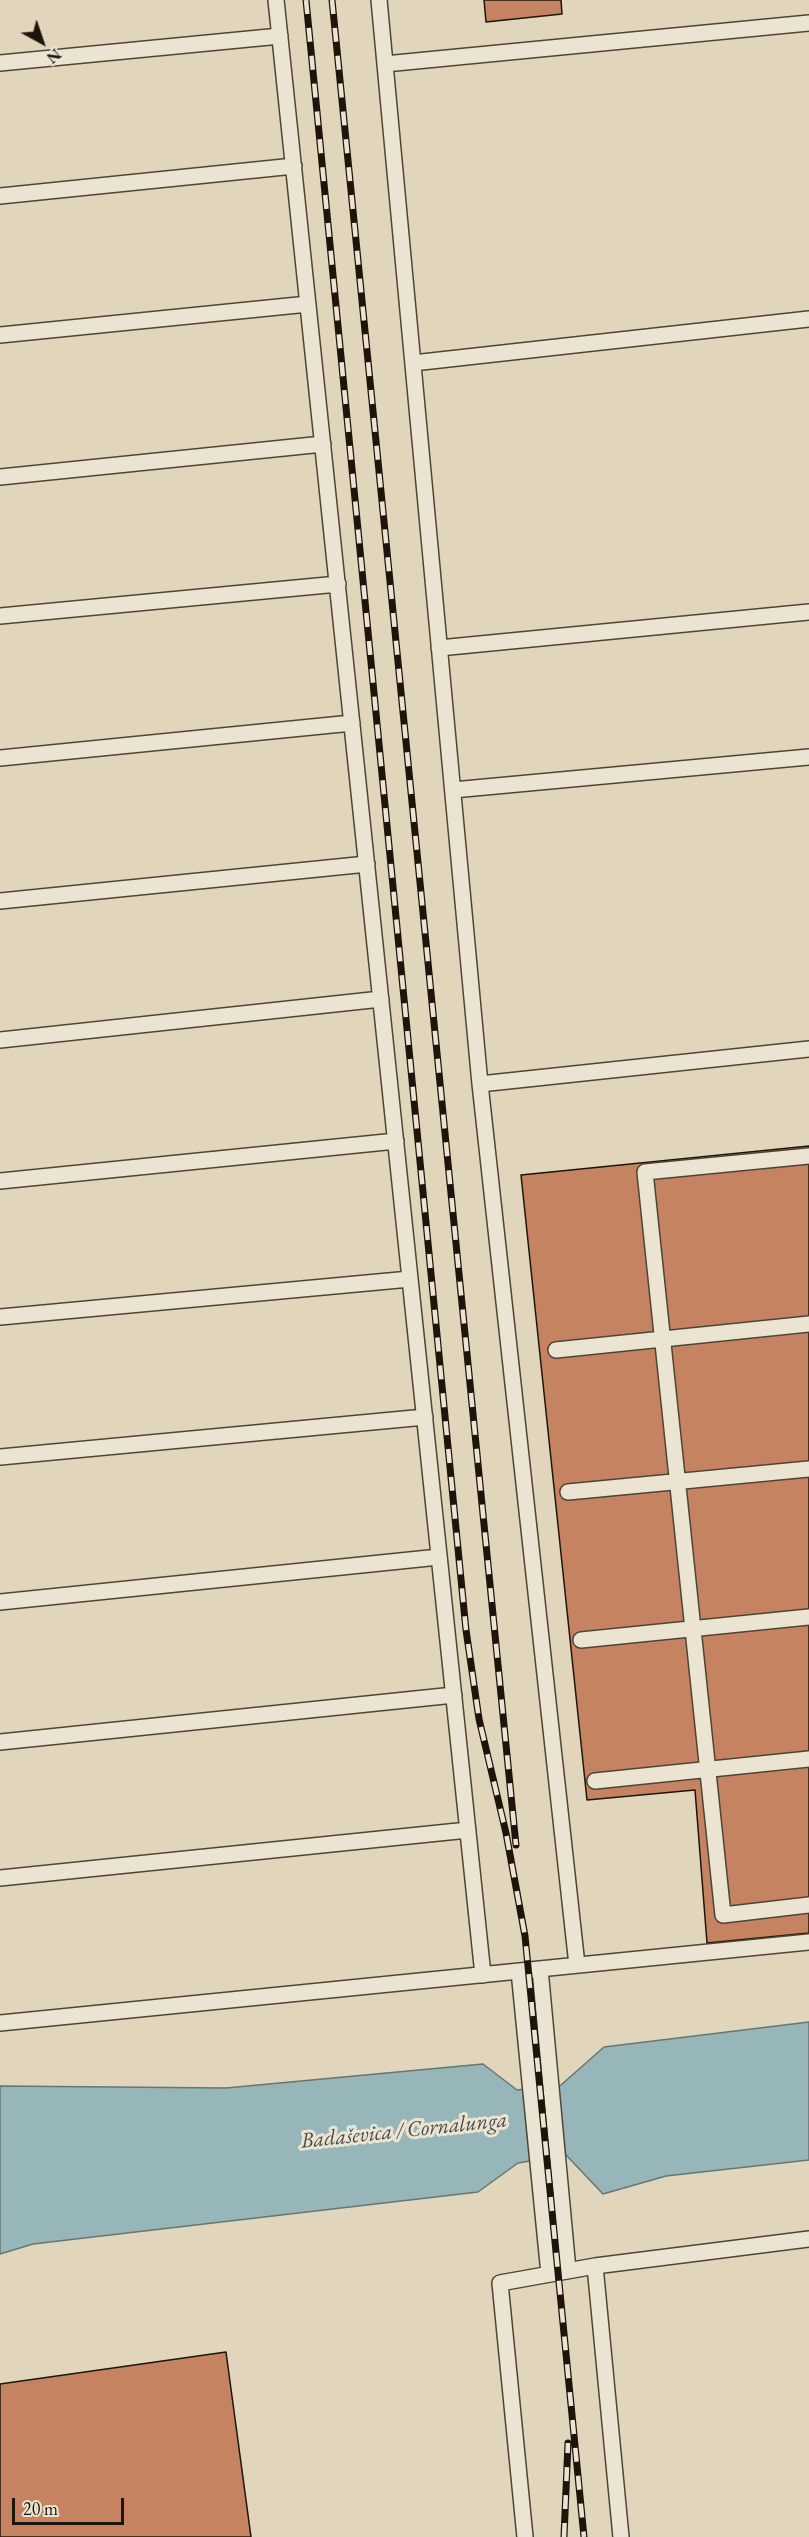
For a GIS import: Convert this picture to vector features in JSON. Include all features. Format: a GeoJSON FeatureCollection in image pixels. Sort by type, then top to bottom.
{"type":"FeatureCollection","features":[{"type":"Feature","properties":{"kind":"lane"},"geometry":{"type":"LineString","coordinates":[[276,0],[483,1975]]}},
{"type":"Feature","properties":{"kind":"lane"},"geometry":{"type":"LineString","coordinates":[[379,0],[480,1084],[577,1965]]}},
{"type":"Feature","properties":{"kind":"lane"},"geometry":{"type":"LineString","coordinates":[[385,64],[809,23]]}},
{"type":"Feature","properties":{"kind":"lane"},"geometry":{"type":"LineString","coordinates":[[0,63],[280,36]]}},
{"type":"Feature","properties":{"kind":"lane"},"geometry":{"type":"LineString","coordinates":[[0,196],[294,166]]}},
{"type":"Feature","properties":{"kind":"lane"},"geometry":{"type":"LineString","coordinates":[[0,335],[308,304]]}},
{"type":"Feature","properties":{"kind":"lane"},"geometry":{"type":"LineString","coordinates":[[413,363],[809,319]]}},
{"type":"Feature","properties":{"kind":"lane"},"geometry":{"type":"LineString","coordinates":[[0,477],[323,444]]}},
{"type":"Feature","properties":{"kind":"lane"},"geometry":{"type":"LineString","coordinates":[[0,616],[338,584]]}},
{"type":"Feature","properties":{"kind":"lane"},"geometry":{"type":"LineString","coordinates":[[440,648],[809,612]]}},
{"type":"Feature","properties":{"kind":"lane"},"geometry":{"type":"LineString","coordinates":[[0,758],[352,723]]}},
{"type":"Feature","properties":{"kind":"lane"},"geometry":{"type":"LineString","coordinates":[[453,790],[809,758]]}},
{"type":"Feature","properties":{"kind":"lane"},"geometry":{"type":"LineString","coordinates":[[0,901],[367,864]]}},
{"type":"Feature","properties":{"kind":"lane"},"geometry":{"type":"LineString","coordinates":[[0,1040],[381,999]]}},
{"type":"Feature","properties":{"kind":"lane"},"geometry":{"type":"LineString","coordinates":[[480,1084],[809,1050]]}},
{"type":"Feature","properties":{"kind":"lane"},"geometry":{"type":"LineString","coordinates":[[0,1181],[396,1141]]}},
{"type":"Feature","properties":{"kind":"lane"},"geometry":{"type":"LineString","coordinates":[[809,1156],[645,1173],[723,1915],[809,1905]]}},
{"type":"Feature","properties":{"kind":"lane"},"geometry":{"type":"LineString","coordinates":[[0,1317],[410,1279]]}},
{"type":"Feature","properties":{"kind":"lane"},"geometry":{"type":"LineString","coordinates":[[556,1350],[809,1324]]}},
{"type":"Feature","properties":{"kind":"lane"},"geometry":{"type":"LineString","coordinates":[[0,1457],[425,1417]]}},
{"type":"Feature","properties":{"kind":"lane"},"geometry":{"type":"LineString","coordinates":[[568,1492],[809,1469]]}},
{"type":"Feature","properties":{"kind":"lane"},"geometry":{"type":"LineString","coordinates":[[0,1602],[439,1557]]}},
{"type":"Feature","properties":{"kind":"lane"},"geometry":{"type":"LineString","coordinates":[[581,1640],[809,1617]]}},
{"type":"Feature","properties":{"kind":"lane"},"geometry":{"type":"LineString","coordinates":[[0,1742],[454,1695]]}},
{"type":"Feature","properties":{"kind":"lane"},"geometry":{"type":"LineString","coordinates":[[595,1781],[809,1759]]}},
{"type":"Feature","properties":{"kind":"lane"},"geometry":{"type":"LineString","coordinates":[[0,1878],[468,1830]]}},
{"type":"Feature","properties":{"kind":"lane"},"geometry":{"type":"LineString","coordinates":[[0,2023],[809,1942]]}},
{"type":"Feature","properties":{"kind":"lane"},"geometry":{"type":"LineString","coordinates":[[540,1969],[568,2270]]}},
{"type":"Feature","properties":{"kind":"lane"},"geometry":{"type":"LineString","coordinates":[[519,1971],[549,2274]]}},
{"type":"Feature","properties":{"kind":"lane"},"geometry":{"type":"LineString","coordinates":[[525,2537],[500,2283],[595,2266],[809,2239]]}},
{"type":"Feature","properties":{"kind":"lane"},"geometry":{"type":"LineString","coordinates":[[595,2266],[621,2537]]}},
{"type":"Feature","properties":{"kind":"water","name":"Badaševica / Cornalunga"},"geometry":{"type":"Polygon","coordinates":[[[809,2022],[809,2160],[666,2176],[603,2194],[566,2155],[518,2163],[478,2192],[33,2244],[0,2254],[0,2086],[226,2088],[483,2064],[517,2090],[561,2085],[604,2047],[809,2022]]]}},
{"type":"Feature","properties":{"kind":"building"},"geometry":{"type":"Polygon","coordinates":[[[484,0],[561,0],[562,14],[486,22],[484,0]]]}},
{"type":"Feature","properties":{"kind":"building"},"geometry":{"type":"Polygon","coordinates":[[[809,1146],[809,1933],[707,1943],[695,1790],[587,1800],[521,1175],[809,1146]]]}},
{"type":"Feature","properties":{"kind":"building"},"geometry":{"type":"Polygon","coordinates":[[[226,2352],[251,2537],[0,2537],[0,2384],[226,2352]]]}},
{"type":"Feature","properties":{"kind":"railway"},"geometry":{"type":"LineString","coordinates":[[306,0],[466,1630],[479,1719],[506,1833],[525,1936],[584,2537]]}},
{"type":"Feature","properties":{"kind":"railway"},"geometry":{"type":"LineString","coordinates":[[332,0],[516,1845]]}},
{"type":"Feature","properties":{"kind":"railway"},"geometry":{"type":"LineString","coordinates":[[564,2537],[568,2443]]}}]}
